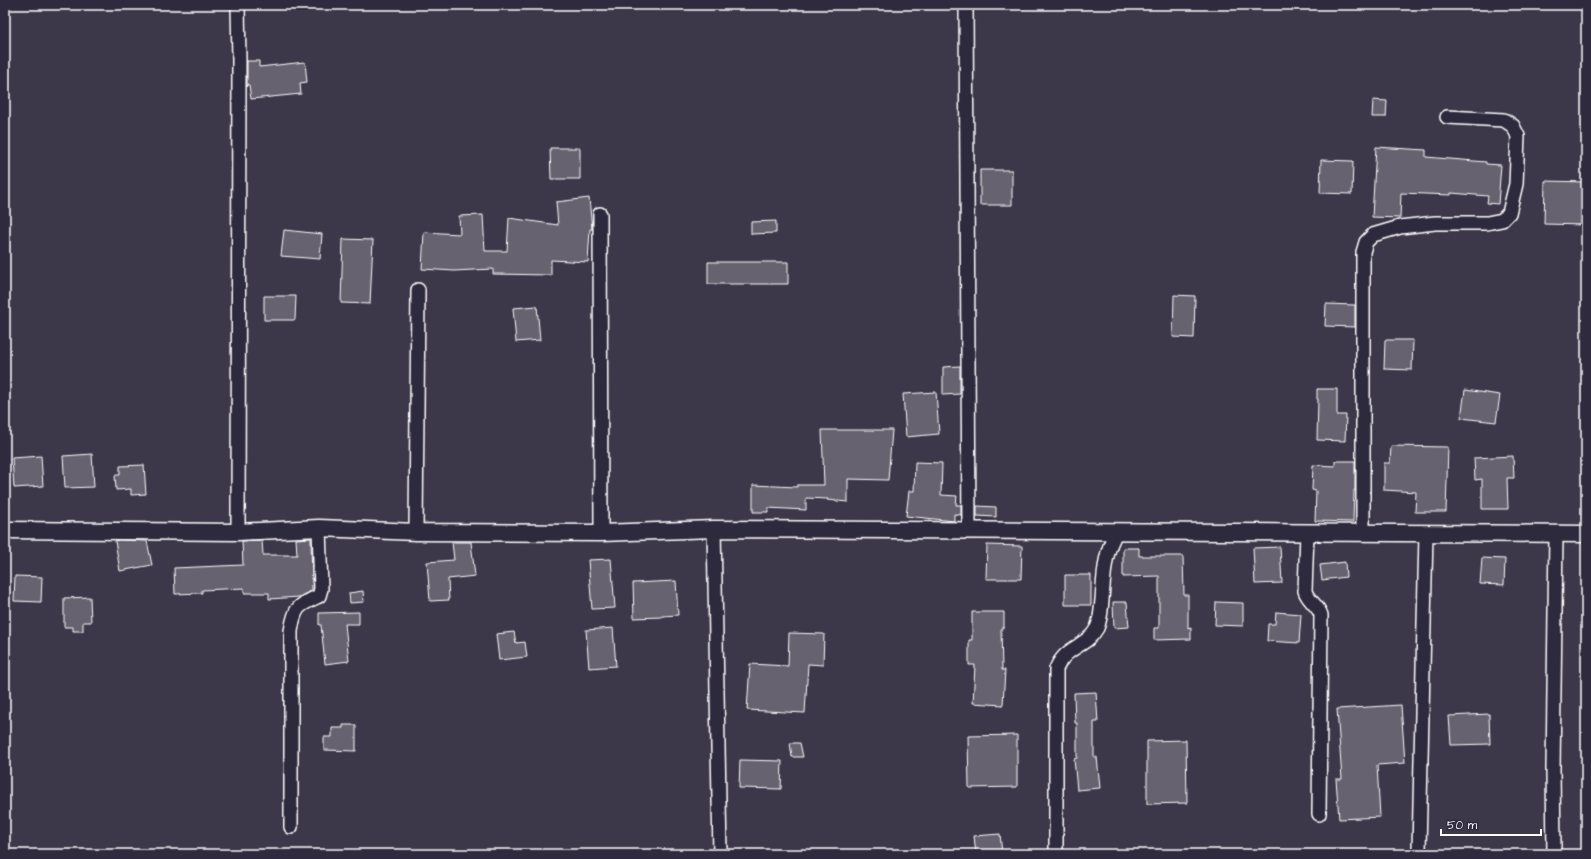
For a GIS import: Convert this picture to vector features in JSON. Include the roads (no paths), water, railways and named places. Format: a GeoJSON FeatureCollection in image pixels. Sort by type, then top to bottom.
{"type":"FeatureCollection","features":[{"type":"Feature","properties":{"kind":"street"},"geometry":{"type":"LineString","coordinates":[[238,5],[238,532]]}},
{"type":"Feature","properties":{"kind":"street"},"geometry":{"type":"LineString","coordinates":[[966,5],[969,530]]}},
{"type":"Feature","properties":{"kind":"street"},"geometry":{"type":"LineString","coordinates":[[1362,533],[1363,252],[1366,242],[1373,235],[1400,227],[1435,223],[1487,223],[1502,220],[1509,213],[1516,184],[1518,136],[1513,126],[1504,120],[1447,117]]}},
{"type":"Feature","properties":{"kind":"street"},"geometry":{"type":"LineString","coordinates":[[600,214],[601,533]]}},
{"type":"Feature","properties":{"kind":"street"},"geometry":{"type":"LineString","coordinates":[[416,532],[418,290]]}},
{"type":"Feature","properties":{"kind":"street"},"geometry":{"type":"LineString","coordinates":[[292,827],[291,631],[295,610],[319,596],[321,590],[319,528]]}},
{"type":"Feature","properties":{"kind":"street"},"geometry":{"type":"LineString","coordinates":[[5,530],[238,532],[319,528],[416,532],[601,533],[714,529],[1586,534]]}},
{"type":"Feature","properties":{"kind":"street"},"geometry":{"type":"LineString","coordinates":[[714,529],[720,854]]}},
{"type":"Feature","properties":{"kind":"street"},"geometry":{"type":"LineString","coordinates":[[1056,854],[1056,669],[1068,651],[1088,639],[1097,627],[1101,613],[1106,558],[1112,540],[1117,531]]}},
{"type":"Feature","properties":{"kind":"street"},"geometry":{"type":"LineString","coordinates":[[1307,533],[1305,591],[1308,597],[1320,610],[1321,619],[1319,814]]}},
{"type":"Feature","properties":{"kind":"street"},"geometry":{"type":"LineString","coordinates":[[1419,850],[1426,533]]}},
{"type":"Feature","properties":{"kind":"street"},"geometry":{"type":"LineString","coordinates":[[1554,854],[1553,769],[1556,534]]}}]}
